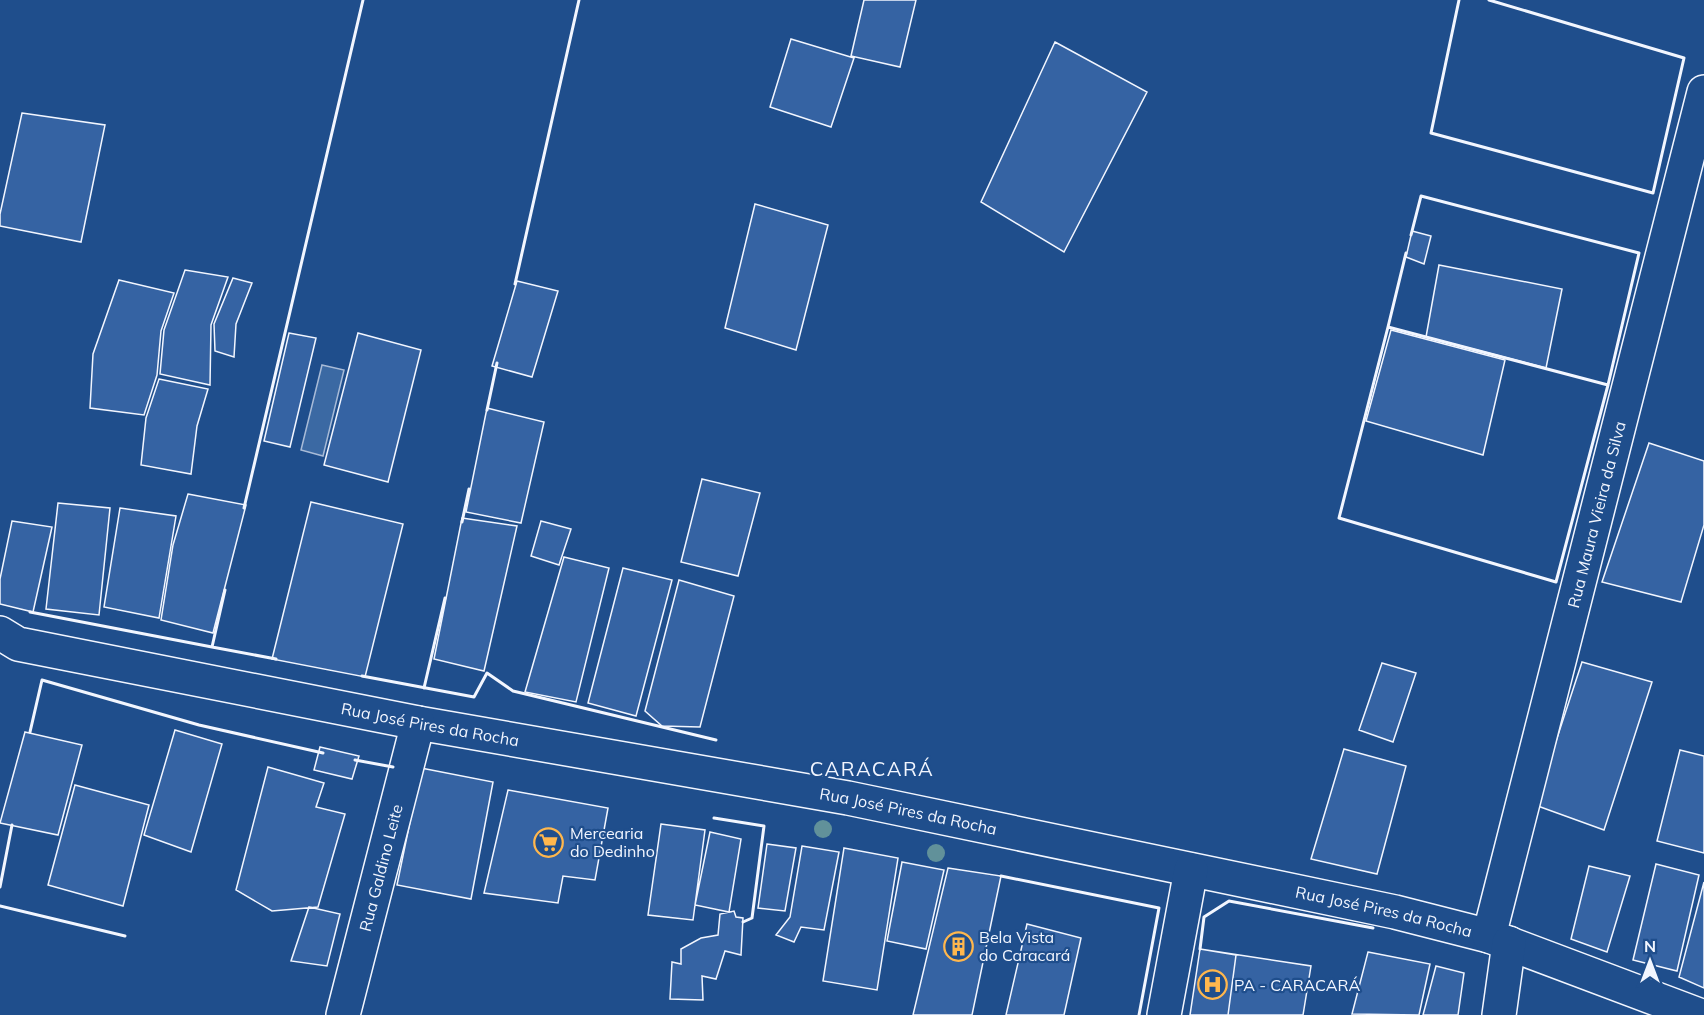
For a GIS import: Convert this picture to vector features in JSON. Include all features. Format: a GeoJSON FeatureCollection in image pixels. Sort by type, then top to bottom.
{"type":"FeatureCollection","features":[{"type":"Feature","properties":{"kind":"street","name":"Rua Maura Vieira da Silva"},"geometry":{"type":"LineString","coordinates":[[1499,1015],[1499,940],[1704,92]]}},
{"type":"Feature","properties":{"kind":"street","name":"Rua José Pires da Rocha"},"geometry":{"type":"LineString","coordinates":[[0,633],[18,644],[418,723],[848,798],[1395,912],[1499,940],[1699,1015]]}},
{"type":"Feature","properties":{"kind":"street","name":"Rua Galdino Leite"},"geometry":{"type":"LineString","coordinates":[[343,1015],[418,723]]}},
{"type":"Feature","properties":{"kind":"street"},"geometry":{"type":"LineString","coordinates":[[1164,1015],[1191,870]]}},
{"type":"Feature","properties":{"kind":"water"},"geometry":{"type":"Polygon","coordinates":[[[322,365],[344,370],[323,456],[301,450],[322,365]]]}},
{"type":"Feature","properties":{"kind":"building"},"geometry":{"type":"Polygon","coordinates":[[[864,0],[916,0],[900,67],[851,56],[864,0]]]}},
{"type":"Feature","properties":{"kind":"building"},"geometry":{"type":"Polygon","coordinates":[[[791,39],[854,58],[831,127],[770,107],[791,39]]]}},
{"type":"Feature","properties":{"kind":"building"},"geometry":{"type":"Polygon","coordinates":[[[1055,42],[1147,92],[1064,252],[981,202],[1055,42]]]}},
{"type":"Feature","properties":{"kind":"building"},"geometry":{"type":"Polygon","coordinates":[[[22,113],[105,125],[81,242],[0,226],[0,214],[22,113]]]}},
{"type":"Feature","properties":{"kind":"building"},"geometry":{"type":"Polygon","coordinates":[[[755,204],[828,225],[796,350],[725,328],[755,204]]]}},
{"type":"Feature","properties":{"kind":"building"},"geometry":{"type":"Polygon","coordinates":[[[1412,231],[1431,236],[1424,264],[1406,257],[1412,231]]]}},
{"type":"Feature","properties":{"kind":"building"},"geometry":{"type":"Polygon","coordinates":[[[1439,265],[1562,289],[1546,368],[1426,337],[1439,265]]]}},
{"type":"Feature","properties":{"kind":"building"},"geometry":{"type":"Polygon","coordinates":[[[185,270],[228,277],[211,325],[210,385],[160,374],[164,330],[185,270]]]}},
{"type":"Feature","properties":{"kind":"building"},"geometry":{"type":"Polygon","coordinates":[[[233,278],[252,283],[236,324],[234,357],[215,351],[214,324],[233,278]]]}},
{"type":"Feature","properties":{"kind":"building"},"geometry":{"type":"Polygon","coordinates":[[[119,280],[174,293],[161,331],[157,375],[144,415],[90,408],[93,354],[119,280]]]}},
{"type":"Feature","properties":{"kind":"building"},"geometry":{"type":"Polygon","coordinates":[[[517,281],[558,291],[532,377],[492,366],[517,281]]]}},
{"type":"Feature","properties":{"kind":"building"},"geometry":{"type":"Polygon","coordinates":[[[1391,330],[1505,360],[1483,455],[1366,421],[1391,330]]]}},
{"type":"Feature","properties":{"kind":"building"},"geometry":{"type":"Polygon","coordinates":[[[289,333],[316,338],[290,447],[264,441],[289,333]]]}},
{"type":"Feature","properties":{"kind":"building"},"geometry":{"type":"Polygon","coordinates":[[[358,333],[421,350],[388,482],[324,465],[358,333]]]}},
{"type":"Feature","properties":{"kind":"building"},"geometry":{"type":"Polygon","coordinates":[[[159,379],[208,389],[197,426],[191,474],[141,465],[146,418],[159,379]]]}},
{"type":"Feature","properties":{"kind":"building"},"geometry":{"type":"Polygon","coordinates":[[[487,408],[544,422],[521,523],[466,512],[487,408]]]}},
{"type":"Feature","properties":{"kind":"building"},"geometry":{"type":"Polygon","coordinates":[[[1649,443],[1704,461],[1704,525],[1681,602],[1602,582],[1649,443]]]}},
{"type":"Feature","properties":{"kind":"building"},"geometry":{"type":"Polygon","coordinates":[[[702,479],[760,493],[738,576],[681,562],[702,479]]]}},
{"type":"Feature","properties":{"kind":"building"},"geometry":{"type":"Polygon","coordinates":[[[188,494],[246,505],[213,633],[161,620],[173,545],[188,494]]]}},
{"type":"Feature","properties":{"kind":"building"},"geometry":{"type":"Polygon","coordinates":[[[311,502],[403,524],[365,677],[272,659],[311,502]]]}},
{"type":"Feature","properties":{"kind":"building"},"geometry":{"type":"Polygon","coordinates":[[[58,503],[110,508],[99,615],[46,609],[58,503]]]}},
{"type":"Feature","properties":{"kind":"building"},"geometry":{"type":"Polygon","coordinates":[[[120,508],[176,516],[159,618],[104,607],[120,508]]]}},
{"type":"Feature","properties":{"kind":"building"},"geometry":{"type":"Polygon","coordinates":[[[462,518],[517,526],[484,671],[434,659],[462,518]]]}},
{"type":"Feature","properties":{"kind":"building"},"geometry":{"type":"Polygon","coordinates":[[[12,521],[52,527],[33,612],[0,604],[0,579],[12,521]]]}},
{"type":"Feature","properties":{"kind":"building"},"geometry":{"type":"Polygon","coordinates":[[[541,521],[571,529],[559,565],[531,556],[541,521]]]}},
{"type":"Feature","properties":{"kind":"building"},"geometry":{"type":"Polygon","coordinates":[[[564,557],[609,568],[576,702],[525,692],[564,557]]]}},
{"type":"Feature","properties":{"kind":"building"},"geometry":{"type":"Polygon","coordinates":[[[623,568],[672,580],[636,716],[588,703],[623,568]]]}},
{"type":"Feature","properties":{"kind":"building"},"geometry":{"type":"Polygon","coordinates":[[[679,580],[734,596],[700,727],[662,726],[645,711],[679,580]]]}},
{"type":"Feature","properties":{"kind":"building"},"geometry":{"type":"Polygon","coordinates":[[[1582,662],[1652,682],[1604,830],[1535,805],[1582,662]]]}},
{"type":"Feature","properties":{"kind":"building"},"geometry":{"type":"Polygon","coordinates":[[[1382,663],[1416,673],[1393,742],[1359,730],[1382,663]]]}},
{"type":"Feature","properties":{"kind":"building"},"geometry":{"type":"Polygon","coordinates":[[[175,730],[222,744],[191,852],[144,835],[175,730]]]}},
{"type":"Feature","properties":{"kind":"building"},"geometry":{"type":"Polygon","coordinates":[[[25,732],[82,745],[58,835],[0,823],[25,732]]]}},
{"type":"Feature","properties":{"kind":"building"},"geometry":{"type":"Polygon","coordinates":[[[320,747],[359,756],[352,779],[314,770],[320,747]]]}},
{"type":"Feature","properties":{"kind":"building"},"geometry":{"type":"Polygon","coordinates":[[[1344,749],[1406,766],[1377,874],[1311,859],[1344,749]]]}},
{"type":"Feature","properties":{"kind":"building"},"geometry":{"type":"Polygon","coordinates":[[[1680,750],[1704,756],[1704,853],[1657,841],[1680,750]]]}},
{"type":"Feature","properties":{"kind":"building"},"geometry":{"type":"Polygon","coordinates":[[[268,767],[324,783],[316,807],[345,814],[318,907],[272,911],[236,890],[268,767]]]}},
{"type":"Feature","properties":{"kind":"building"},"geometry":{"type":"Polygon","coordinates":[[[421,768],[493,782],[471,899],[397,885],[421,768]]]}},
{"type":"Feature","properties":{"kind":"building"},"geometry":{"type":"Polygon","coordinates":[[[75,785],[149,805],[123,906],[48,885],[75,785]]]}},
{"type":"Feature","properties":{"kind":"building","name":"Mercearia do Dedinho"},"geometry":{"type":"Polygon","coordinates":[[[508,790],[608,808],[595,880],[563,876],[558,903],[484,893],[508,790]]]}},
{"type":"Feature","properties":{"kind":"building"},"geometry":{"type":"Polygon","coordinates":[[[661,824],[705,830],[693,920],[648,915],[661,824]]]}},
{"type":"Feature","properties":{"kind":"building"},"geometry":{"type":"Polygon","coordinates":[[[710,832],[741,839],[729,912],[695,905],[710,832]]]}},
{"type":"Feature","properties":{"kind":"building"},"geometry":{"type":"Polygon","coordinates":[[[767,844],[796,848],[785,911],[758,908],[767,844]]]}},
{"type":"Feature","properties":{"kind":"building"},"geometry":{"type":"Polygon","coordinates":[[[802,846],[839,852],[824,930],[801,927],[794,942],[776,935],[790,917],[802,846]]]}},
{"type":"Feature","properties":{"kind":"building"},"geometry":{"type":"Polygon","coordinates":[[[844,848],[898,858],[877,990],[823,981],[844,848]]]}},
{"type":"Feature","properties":{"kind":"building"},"geometry":{"type":"Polygon","coordinates":[[[902,862],[944,870],[926,949],[887,941],[902,862]]]}},
{"type":"Feature","properties":{"kind":"building"},"geometry":{"type":"Polygon","coordinates":[[[1656,864],[1699,875],[1677,971],[1633,960],[1656,864]]]}},
{"type":"Feature","properties":{"kind":"building"},"geometry":{"type":"Polygon","coordinates":[[[1589,866],[1630,876],[1607,952],[1571,939],[1589,866]]]}},
{"type":"Feature","properties":{"kind":"building","name":"Bela Vista do Caracará"},"geometry":{"type":"Polygon","coordinates":[[[948,868],[1001,876],[972,1015],[913,1015],[948,868]]]}},
{"type":"Feature","properties":{"kind":"building"},"geometry":{"type":"Polygon","coordinates":[[[1704,882],[1704,988],[1679,977],[1704,882]]]}},
{"type":"Feature","properties":{"kind":"building"},"geometry":{"type":"Polygon","coordinates":[[[309,907],[340,914],[327,966],[291,961],[309,907]]]}},
{"type":"Feature","properties":{"kind":"building"},"geometry":{"type":"Polygon","coordinates":[[[734,911],[736,917],[743,918],[741,955],[725,951],[716,979],[702,976],[703,1000],[670,999],[672,962],[681,964],[681,949],[701,938],[718,935],[720,914],[734,911]]]}},
{"type":"Feature","properties":{"kind":"building"},"geometry":{"type":"Polygon","coordinates":[[[1027,924],[1081,938],[1064,1015],[1006,1015],[1027,924]]]}},
{"type":"Feature","properties":{"kind":"building","name":"PA - CARACARÁ"},"geometry":{"type":"Polygon","coordinates":[[[1200,949],[1236,955],[1228,1015],[1190,1015],[1200,949]]]}},
{"type":"Feature","properties":{"kind":"building"},"geometry":{"type":"Polygon","coordinates":[[[1200,949],[1311,966],[1303,1015],[1190,1015],[1200,949]]]}},
{"type":"Feature","properties":{"kind":"building"},"geometry":{"type":"Polygon","coordinates":[[[1368,952],[1430,964],[1419,1015],[1352,1014],[1368,952]]]}},
{"type":"Feature","properties":{"kind":"building"},"geometry":{"type":"Polygon","coordinates":[[[1436,966],[1464,973],[1458,1015],[1423,1015],[1436,966]]]}},
{"type":"Feature","properties":{"kind":"wall"},"geometry":{"type":"LineString","coordinates":[[244,508],[363,0]]}},
{"type":"Feature","properties":{"kind":"wall"},"geometry":{"type":"LineString","coordinates":[[515,284],[579,0]]}},
{"type":"Feature","properties":{"kind":"wall"},"geometry":{"type":"LineString","coordinates":[[1459,0],[1431,133],[1653,193],[1684,58],[1489,0]]}},
{"type":"Feature","properties":{"kind":"wall"},"geometry":{"type":"LineString","coordinates":[[1411,235],[1421,196],[1639,253],[1608,385]]}},
{"type":"Feature","properties":{"kind":"wall"},"geometry":{"type":"LineString","coordinates":[[1388,327],[1406,253]]}},
{"type":"Feature","properties":{"kind":"wall"},"geometry":{"type":"LineString","coordinates":[[1388,327],[1608,385],[1556,582],[1339,518],[1388,327]]}},
{"type":"Feature","properties":{"kind":"wall"},"geometry":{"type":"LineString","coordinates":[[487,410],[497,363]]}},
{"type":"Feature","properties":{"kind":"wall"},"geometry":{"type":"LineString","coordinates":[[462,522],[469,489]]}},
{"type":"Feature","properties":{"kind":"wall"},"geometry":{"type":"LineString","coordinates":[[225,590],[212,647],[276,659]]}},
{"type":"Feature","properties":{"kind":"wall"},"geometry":{"type":"LineString","coordinates":[[424,688],[445,598]]}},
{"type":"Feature","properties":{"kind":"wall"},"geometry":{"type":"LineString","coordinates":[[30,612],[212,647]]}},
{"type":"Feature","properties":{"kind":"wall"},"geometry":{"type":"LineString","coordinates":[[362,676],[474,697],[487,673],[513,691],[716,740]]}},
{"type":"Feature","properties":{"kind":"wall"},"geometry":{"type":"LineString","coordinates":[[30,732],[42,680],[199,725],[323,753]]}},
{"type":"Feature","properties":{"kind":"wall"},"geometry":{"type":"LineString","coordinates":[[355,760],[393,767]]}},
{"type":"Feature","properties":{"kind":"wall"},"geometry":{"type":"LineString","coordinates":[[714,818],[764,826],[752,918],[743,922]]}},
{"type":"Feature","properties":{"kind":"wall"},"geometry":{"type":"LineString","coordinates":[[0,887],[12,825]]}},
{"type":"Feature","properties":{"kind":"wall"},"geometry":{"type":"LineString","coordinates":[[1001,876],[1159,908],[1139,1015]]}},
{"type":"Feature","properties":{"kind":"wall"},"geometry":{"type":"LineString","coordinates":[[1200,949],[1204,917],[1229,901],[1373,928]]}},
{"type":"Feature","properties":{"kind":"wall"},"geometry":{"type":"LineString","coordinates":[[0,906],[125,936]]}},
{"type":"Feature","properties":{"kind":"place","name":"Mercearia do Dedinho"},"geometry":{"type":"Point","coordinates":[549,842]}},
{"type":"Feature","properties":{"kind":"place","name":"Bela Vista do Caracará"},"geometry":{"type":"Point","coordinates":[958,946]}},
{"type":"Feature","properties":{"kind":"place","name":"PA - CARACARÁ"},"geometry":{"type":"Point","coordinates":[1213,985]}},
{"type":"Feature","properties":{"kind":"district","name":"CARACARÁ"},"geometry":{"type":"Point","coordinates":[872,769]}}]}
